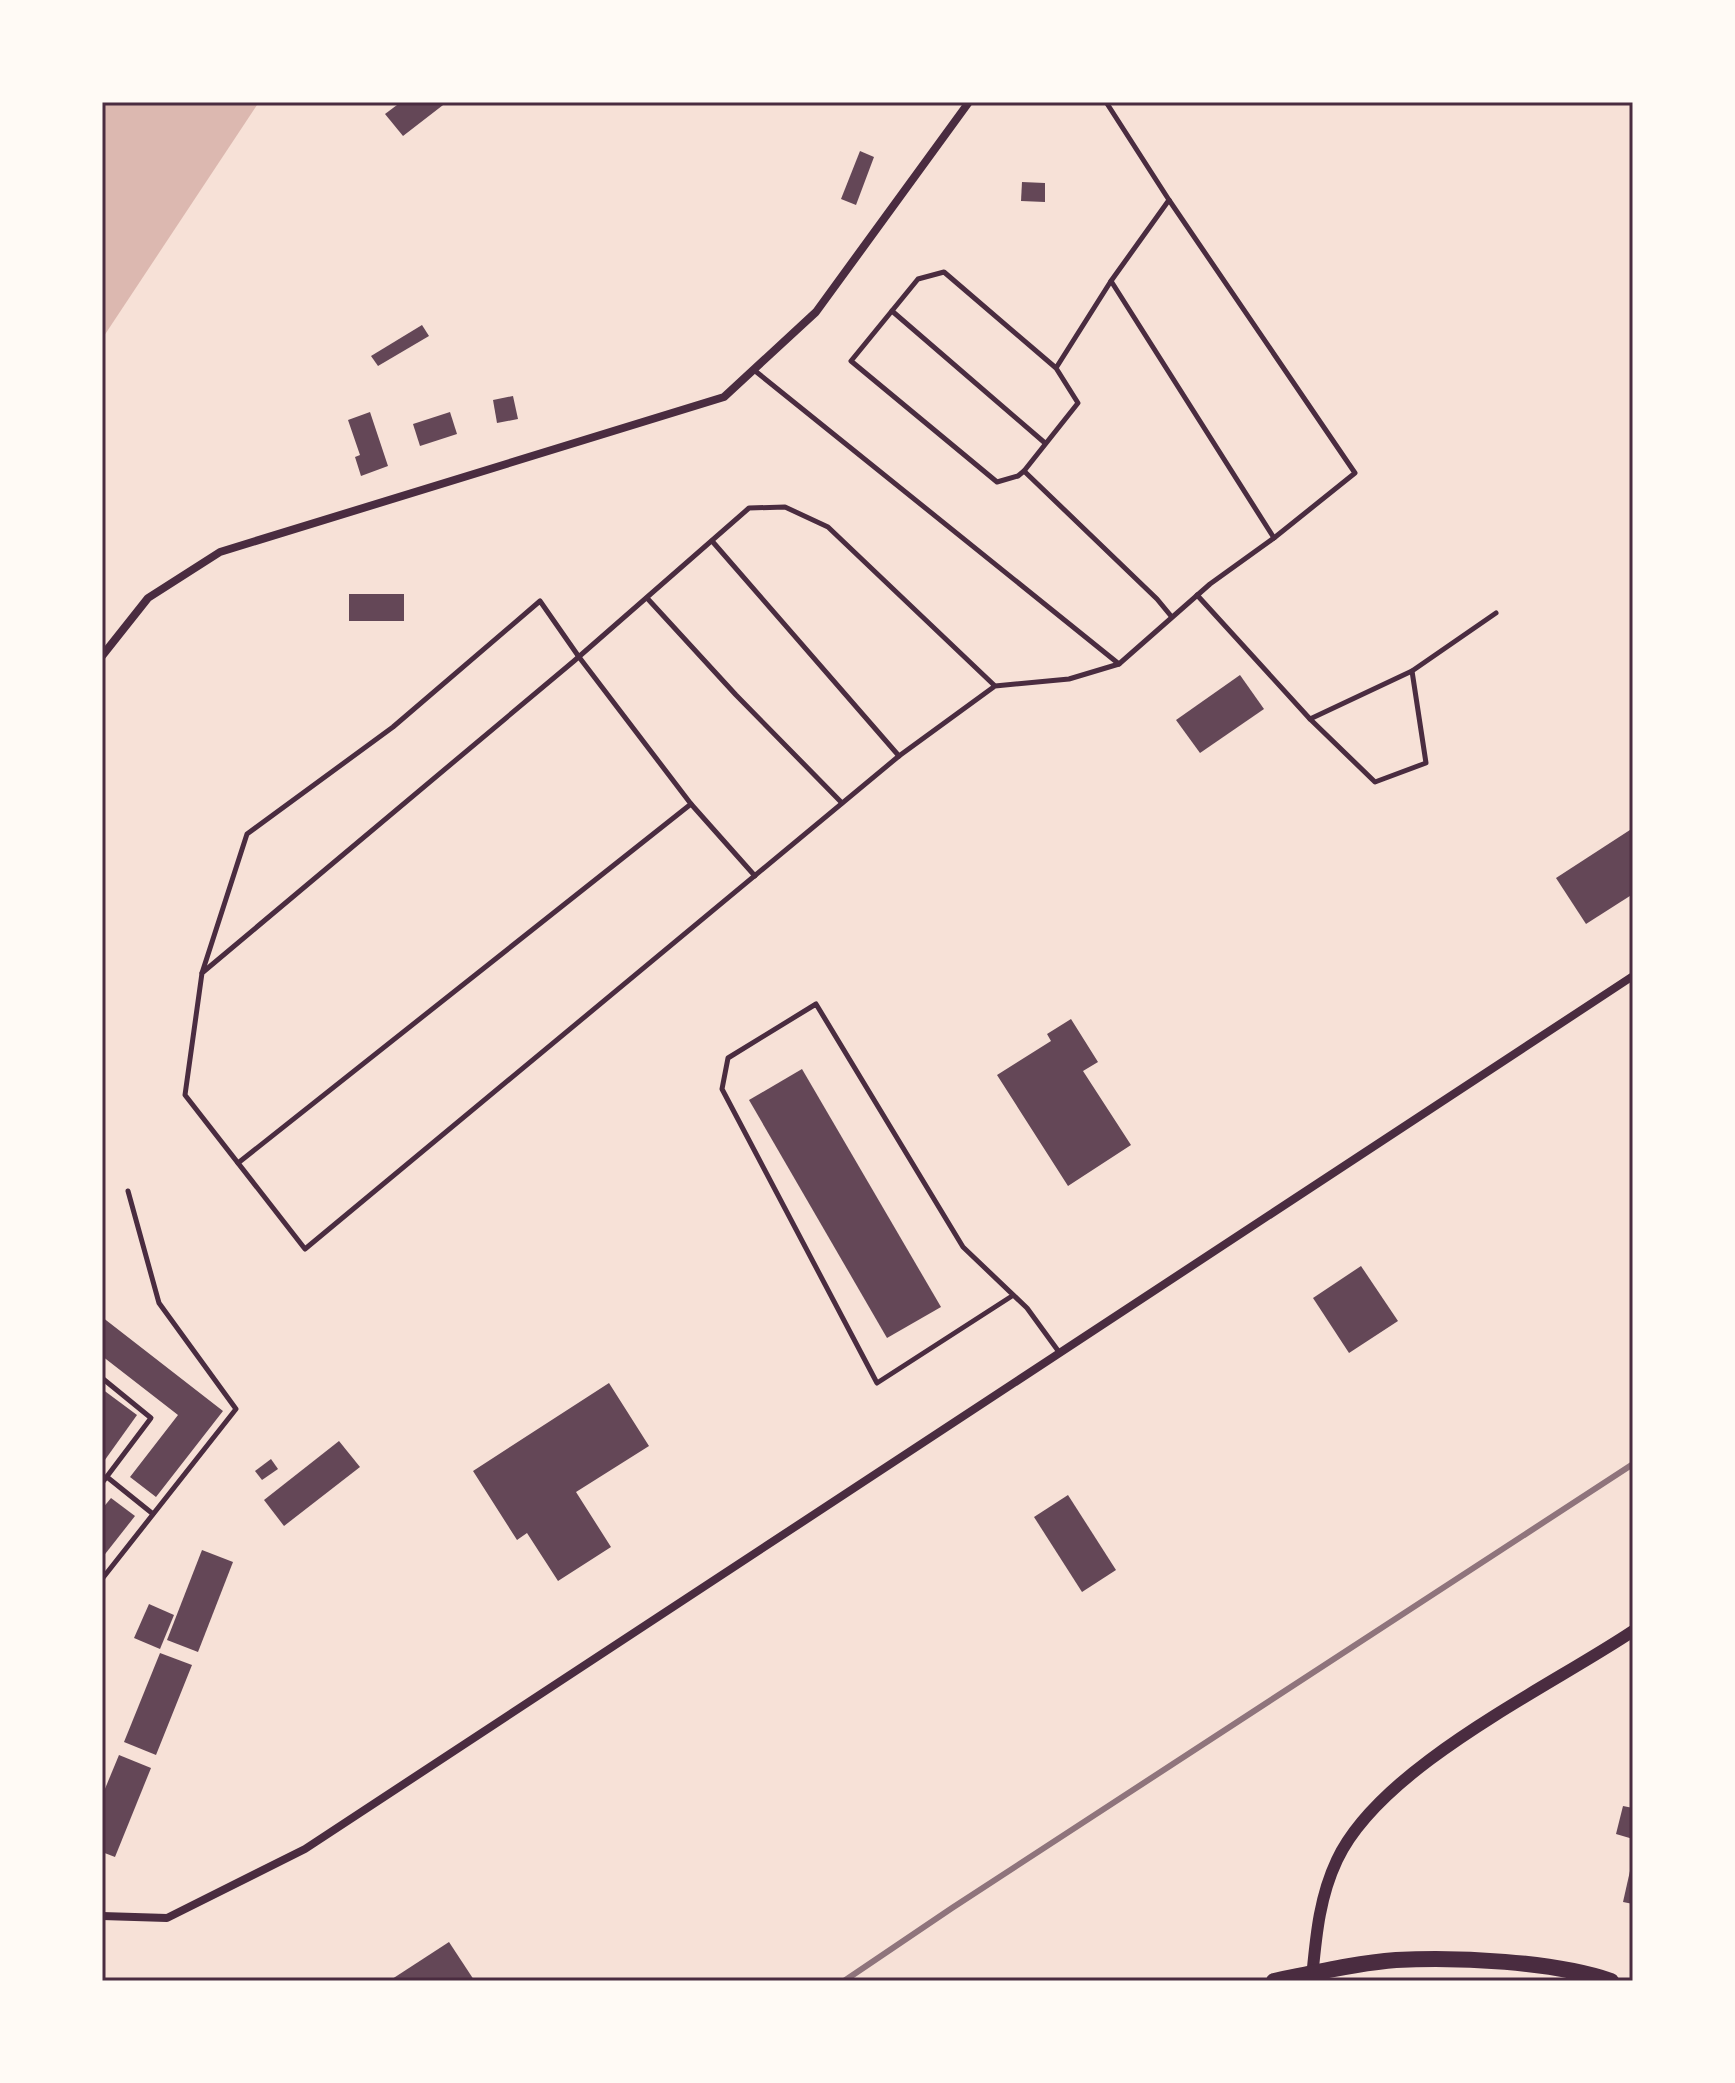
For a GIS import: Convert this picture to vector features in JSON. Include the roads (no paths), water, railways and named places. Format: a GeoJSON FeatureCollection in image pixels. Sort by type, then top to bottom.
{"type":"FeatureCollection","features":[{"type":"Feature","properties":{"kind":"highway"},"geometry":{"type":"LineString","coordinates":[[1274,1981],[1312,1977],[1395,1960],[1511,1962],[1593,1975],[1611,1981]]}},
{"type":"Feature","properties":{"kind":"street"},"geometry":{"type":"LineString","coordinates":[[102,656],[148,598],[220,552],[724,397],[816,312],[969,102]]}},
{"type":"Feature","properties":{"kind":"street"},"geometry":{"type":"LineString","coordinates":[[102,1916],[167,1918],[305,1849],[1633,976]]}},
{"type":"Feature","properties":{"kind":"street"},"geometry":{"type":"LineString","coordinates":[[1312,1977],[1318,1915],[1338,1858],[1373,1808],[1428,1762],[1633,1631]]}},
{"type":"Feature","properties":{"kind":"lane"},"geometry":{"type":"LineString","coordinates":[[755,876],[691,804],[540,601],[393,727],[247,834],[202,973],[185,1095],[305,1249],[755,876],[899,756],[995,686],[1069,679],[1119,664],[1171,616],[1355,473],[1106,102]]}},
{"type":"Feature","properties":{"kind":"lane"},"geometry":{"type":"LineString","coordinates":[[1056,368],[1111,281],[1169,200]]}},
{"type":"Feature","properties":{"kind":"lane"},"geometry":{"type":"LineString","coordinates":[[944,272],[1056,368],[1078,403],[1024,471],[997,482],[851,361],[918,279],[944,272]]}},
{"type":"Feature","properties":{"kind":"lane"},"geometry":{"type":"LineString","coordinates":[[1111,281],[1274,538]]}},
{"type":"Feature","properties":{"kind":"lane"},"geometry":{"type":"LineString","coordinates":[[892,311],[1045,443]]}},
{"type":"Feature","properties":{"kind":"lane"},"geometry":{"type":"LineString","coordinates":[[754,370],[1119,664]]}},
{"type":"Feature","properties":{"kind":"lane"},"geometry":{"type":"LineString","coordinates":[[1024,471],[1171,616]]}},
{"type":"Feature","properties":{"kind":"lane"},"geometry":{"type":"LineString","coordinates":[[202,973],[579,657],[749,508],[785,507],[828,527],[995,686]]}},
{"type":"Feature","properties":{"kind":"lane"},"geometry":{"type":"LineString","coordinates":[[712,541],[899,756]]}},
{"type":"Feature","properties":{"kind":"lane"},"geometry":{"type":"LineString","coordinates":[[1197,595],[1310,719],[1375,782],[1426,763],[1412,671]]}},
{"type":"Feature","properties":{"kind":"lane"},"geometry":{"type":"LineString","coordinates":[[647,598],[842,803]]}},
{"type":"Feature","properties":{"kind":"lane"},"geometry":{"type":"LineString","coordinates":[[1310,719],[1412,671],[1496,613]]}},
{"type":"Feature","properties":{"kind":"lane"},"geometry":{"type":"LineString","coordinates":[[238,1163],[691,804]]}},
{"type":"Feature","properties":{"kind":"lane"},"geometry":{"type":"LineString","coordinates":[[1012,1296],[877,1383],[722,1089],[728,1058],[816,1004],[963,1247],[1027,1308],[1060,1353]]}},
{"type":"Feature","properties":{"kind":"lane"},"geometry":{"type":"LineString","coordinates":[[102,1579],[236,1409],[159,1303],[128,1191]]}},
{"type":"Feature","properties":{"kind":"lane"},"geometry":{"type":"LineString","coordinates":[[102,1378],[151,1418],[102,1483]]}},
{"type":"Feature","properties":{"kind":"lane"},"geometry":{"type":"LineString","coordinates":[[107,1477],[153,1514]]}},
{"type":"Feature","properties":{"kind":"railway"},"geometry":{"type":"LineString","coordinates":[[844,1981],[1633,1464]]}}]}
